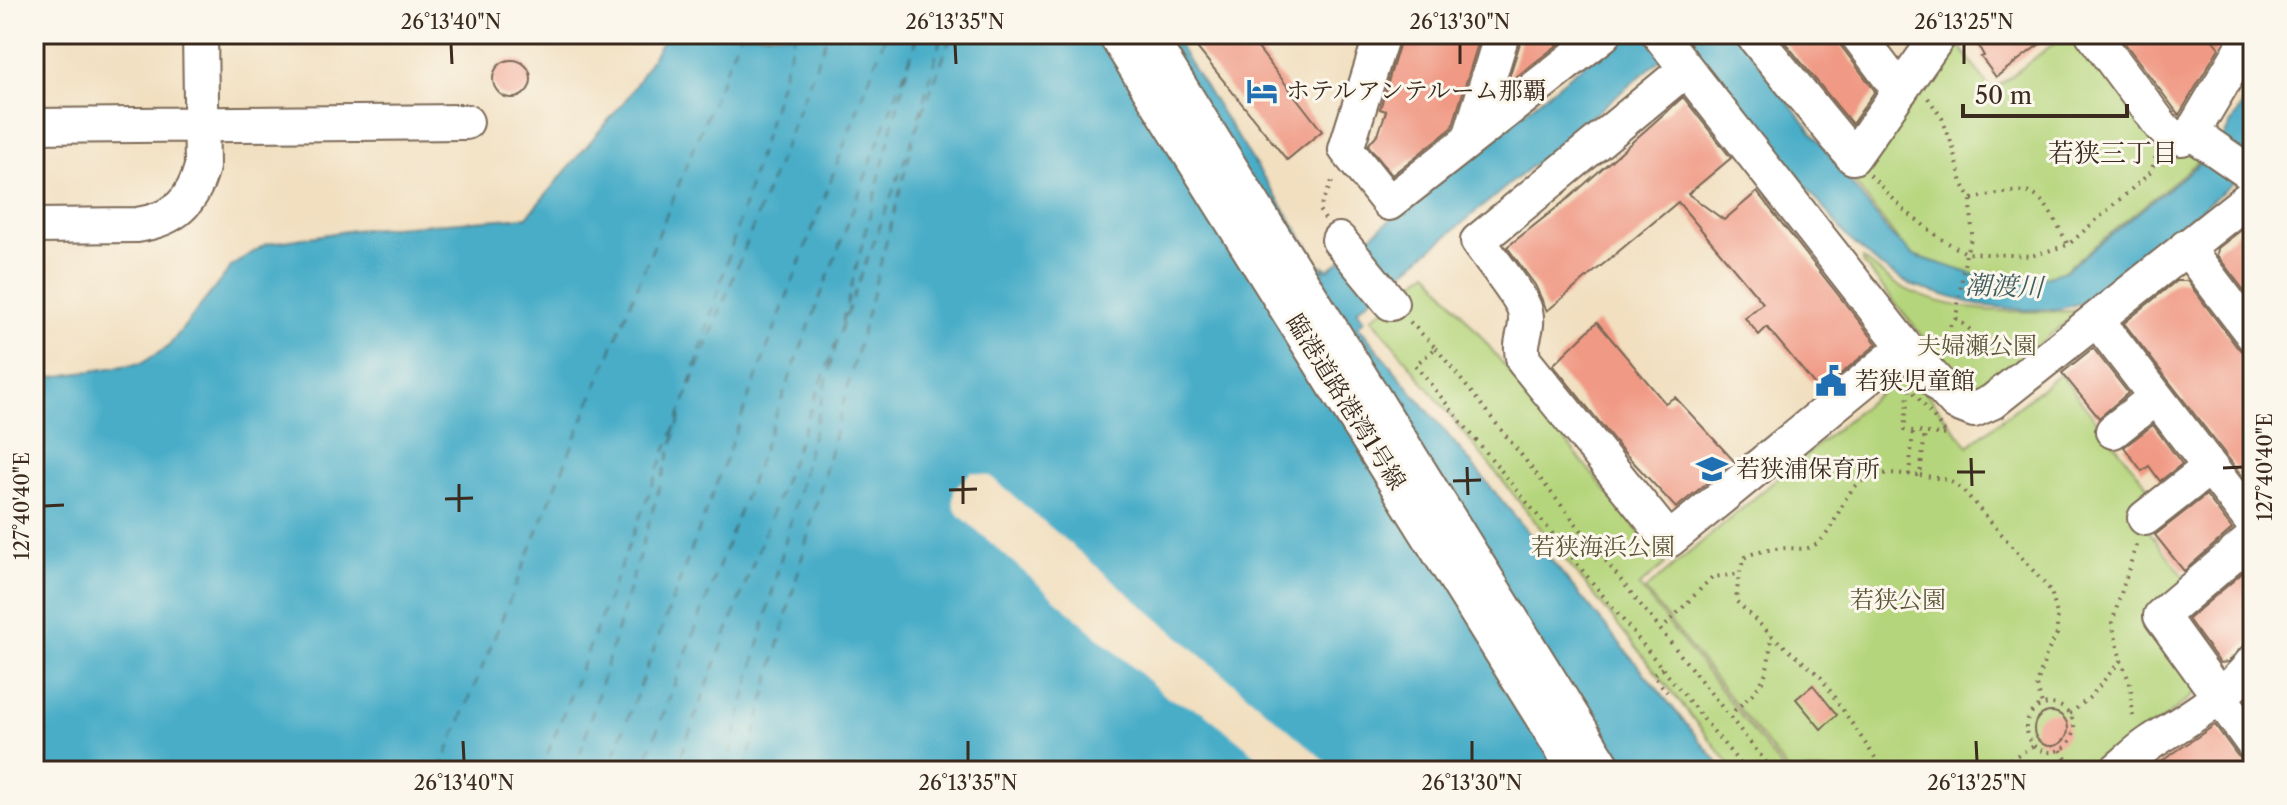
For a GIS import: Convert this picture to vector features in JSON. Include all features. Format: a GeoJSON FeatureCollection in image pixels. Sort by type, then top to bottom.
{"type":"FeatureCollection","features":[{"type":"Feature","properties":{"kind":"street"},"geometry":{"type":"LineString","coordinates":[[34,226],[137,225],[169,217],[186,203],[197,187],[202,167],[200,34]]}},
{"type":"Feature","properties":{"kind":"street","name":"臨港道路港湾1号線"},"geometry":{"type":"LineString","coordinates":[[1115,34],[1576,771]]}},
{"type":"Feature","properties":{"kind":"street","name":"臨港道路港湾1号線"},"geometry":{"type":"LineString","coordinates":[[1147,34],[1606,771]]}},
{"type":"Feature","properties":{"kind":"street"},"geometry":{"type":"LineString","coordinates":[[1382,34],[1346,149],[1389,203],[1604,34]]}},
{"type":"Feature","properties":{"kind":"street"},"geometry":{"type":"LineString","coordinates":[[1470,138],[1502,34]]}},
{"type":"Feature","properties":{"kind":"street"},"geometry":{"type":"LineString","coordinates":[[1752,34],[1853,157],[1940,34]]}},
{"type":"Feature","properties":{"kind":"street"},"geometry":{"type":"LineString","coordinates":[[1857,34],[1906,83]]}},
{"type":"Feature","properties":{"kind":"street"},"geometry":{"type":"LineString","coordinates":[[1918,349],[1669,540],[1524,361],[1519,346],[1526,330],[1525,309],[1478,241],[1673,52],[1918,349],[1956,403],[1974,410],[1992,402],[2186,247],[2252,181],[2191,138],[2093,34]]}},
{"type":"Feature","properties":{"kind":"street"},"geometry":{"type":"LineString","coordinates":[[2191,138],[2239,40]]}},
{"type":"Feature","properties":{"kind":"street"},"geometry":{"type":"LineString","coordinates":[[34,126],[466,122]]}},
{"type":"Feature","properties":{"kind":"street"},"geometry":{"type":"LineString","coordinates":[[1339,240],[1391,303]]}},
{"type":"Feature","properties":{"kind":"street"},"geometry":{"type":"LineString","coordinates":[[2186,247],[2253,335]]}},
{"type":"Feature","properties":{"kind":"street"},"geometry":{"type":"LineString","coordinates":[[2097,320],[2253,523]]}},
{"type":"Feature","properties":{"kind":"street"},"geometry":{"type":"LineString","coordinates":[[2113,431],[2156,397]]}},
{"type":"Feature","properties":{"kind":"street"},"geometry":{"type":"LineString","coordinates":[[2142,528],[2210,467]]}},
{"type":"Feature","properties":{"kind":"street"},"geometry":{"type":"LineString","coordinates":[[2253,538],[2161,616],[2253,743]]}},
{"type":"Feature","properties":{"kind":"street"},"geometry":{"type":"LineString","coordinates":[[2117,771],[2148,744],[2177,727],[2243,676],[2253,662]]}},
{"type":"Feature","properties":{"kind":"path"},"geometry":{"type":"LineString","coordinates":[[1906,83],[1942,118],[1962,183],[1971,199],[1972,236],[1966,253],[1956,318],[1918,349]]}},
{"type":"Feature","properties":{"kind":"path"},"geometry":{"type":"LineString","coordinates":[[1853,157],[1903,209],[1941,239],[1966,253],[2031,256],[2068,245],[2151,172],[2158,148],[2191,138]]}},
{"type":"Feature","properties":{"kind":"path"},"geometry":{"type":"LineString","coordinates":[[1339,240],[1319,210],[1346,149]]}},
{"type":"Feature","properties":{"kind":"path"},"geometry":{"type":"LineString","coordinates":[[1971,199],[2011,191],[2029,191],[2042,200],[2068,245]]}},
{"type":"Feature","properties":{"kind":"path"},"geometry":{"type":"LineString","coordinates":[[1391,303],[1436,348],[1773,771]]}},
{"type":"Feature","properties":{"kind":"path"},"geometry":{"type":"LineString","coordinates":[[1956,318],[2005,358]]}},
{"type":"Feature","properties":{"kind":"path"},"geometry":{"type":"LineString","coordinates":[[1436,348],[1415,365],[1746,771]]}},
{"type":"Feature","properties":{"kind":"path"},"geometry":{"type":"LineString","coordinates":[[1909,386],[1947,435],[1913,431],[1904,430],[1909,386]]}},
{"type":"Feature","properties":{"kind":"path"},"geometry":{"type":"LineString","coordinates":[[1909,475],[1913,431]]}},
{"type":"Feature","properties":{"kind":"path"},"geometry":{"type":"LineString","coordinates":[[1920,475],[1925,433]]}},
{"type":"Feature","properties":{"kind":"path"},"geometry":{"type":"LineString","coordinates":[[1884,771],[1820,676],[1736,601],[1744,558],[1750,554],[1785,548],[1808,549],[1822,540],[1849,490],[1882,474],[1920,475],[1948,480],[1963,490],[2051,591],[2057,614],[2057,634],[2046,655],[2037,685],[2042,705]]}},
{"type":"Feature","properties":{"kind":"path"},"geometry":{"type":"LineString","coordinates":[[2134,734],[2131,686],[2112,623],[2142,528]]}},
{"type":"Feature","properties":{"kind":"path"},"geometry":{"type":"LineString","coordinates":[[1666,625],[1712,577],[1739,574]]}},
{"type":"Feature","properties":{"kind":"path"},"geometry":{"type":"LineString","coordinates":[[1734,711],[1759,688],[1769,665],[1771,635]]}},
{"type":"Feature","properties":{"kind":"path"},"geometry":{"type":"LineString","coordinates":[[2070,714],[2090,697],[2121,660]]}},
{"type":"Feature","properties":{"kind":"path"},"geometry":{"type":"LineString","coordinates":[[1662,668],[1653,675],[1667,692]]}},
{"type":"Feature","properties":{"kind":"path"},"geometry":{"type":"LineString","coordinates":[[2042,705],[2058,705],[2070,714],[2074,721],[2073,737],[2061,750],[2045,752],[2034,746],[2026,725],[2029,717],[2042,705]]}},
{"type":"Feature","properties":{"kind":"path"},"geometry":{"type":"LineString","coordinates":[[1989,771],[2034,746]]}},
{"type":"Feature","properties":{"kind":"path"},"geometry":{"type":"LineString","coordinates":[[2061,750],[2073,771]]}},
{"type":"Feature","properties":{"kind":"green space","name":"夫婦瀬公園"},"geometry":{"type":"Polygon","coordinates":[[[1951,34],[1992,91],[2066,34],[2074,34],[2160,142],[2184,147],[2204,157],[2061,273],[2038,279],[1975,275],[1913,255],[1900,243],[1852,179],[1951,34]]]}},
{"type":"Feature","properties":{"kind":"green space","name":"夫婦瀬公園"},"geometry":{"type":"Polygon","coordinates":[[[1863,259],[1898,285],[1940,302],[1986,310],[2078,313],[1978,392],[1965,390],[1863,263],[1863,259]]]}},
{"type":"Feature","properties":{"kind":"green space","name":"若狭海浜公園"},"geometry":{"type":"Polygon","coordinates":[[[1428,271],[1665,564],[1639,586],[1784,771],[1735,771],[1372,318],[1428,271]]]}},
{"type":"Feature","properties":{"kind":"green space","name":"若狭公園"},"geometry":{"type":"Polygon","coordinates":[[[2060,374],[2158,499],[2137,516],[2191,585],[2153,618],[2198,691],[2098,771],[1788,771],[1645,590],[1895,380],[1917,381],[1968,446],[2060,374]]]}},
{"type":"Feature","properties":{"kind":"water","name":"潮渡川"},"geometry":{"type":"Polygon","coordinates":[[[667,34],[1171,34],[1324,271],[1324,266],[1328,270],[1622,34],[1736,34],[1891,235],[1913,255],[1975,275],[2037,279],[2065,271],[2216,150],[2253,86],[2253,163],[2249,170],[2088,301],[2059,309],[2024,310],[1978,305],[1913,286],[1880,266],[1848,238],[1691,46],[1678,45],[1357,310],[1364,320],[1358,326],[1725,771],[34,771],[34,380],[142,363],[168,347],[232,266],[266,244],[353,230],[527,217],[628,97],[667,34]]]}},
{"type":"Feature","properties":{"kind":"pier"},"geometry":{"type":"Polygon","coordinates":[[[971,472],[990,476],[1337,771],[1276,771],[1203,712],[1168,698],[957,513],[953,502],[954,490],[971,472]]]}},
{"type":"Feature","properties":{"kind":"building","name":"ホテルアンテルーム那覇"},"geometry":{"type":"Polygon","coordinates":[[[1186,34],[1247,34],[1322,131],[1287,160],[1186,34]]]}},
{"type":"Feature","properties":{"kind":"building"},"geometry":{"type":"Polygon","coordinates":[[[1406,34],[1481,34],[1452,128],[1392,175],[1368,145],[1379,132],[1386,111],[1380,109],[1400,42],[1403,43],[1406,34]]]}},
{"type":"Feature","properties":{"kind":"building"},"geometry":{"type":"Polygon","coordinates":[[[1521,34],[1572,34],[1507,84],[1521,40],[1521,34]]]}},
{"type":"Feature","properties":{"kind":"building"},"geometry":{"type":"Polygon","coordinates":[[[1778,34],[1837,34],[1841,46],[1875,91],[1852,124],[1778,34]]]}},
{"type":"Feature","properties":{"kind":"building"},"geometry":{"type":"Polygon","coordinates":[[[1990,34],[2053,34],[1996,77],[1981,57],[1984,56],[1978,45],[1990,34]]]}},
{"type":"Feature","properties":{"kind":"building"},"geometry":{"type":"Polygon","coordinates":[[[2118,34],[2208,34],[2219,48],[2179,115],[2118,34]]]}},
{"type":"Feature","properties":{"kind":"building"},"geometry":{"type":"Polygon","coordinates":[[[512,60],[525,66],[531,79],[525,92],[512,98],[499,92],[493,79],[499,66],[512,60]]]}},
{"type":"Feature","properties":{"kind":"building"},"geometry":{"type":"Polygon","coordinates":[[[1683,97],[1731,158],[1688,194],[1724,220],[1757,192],[1877,344],[1820,391],[1767,327],[1759,335],[1745,318],[1763,303],[1678,202],[1547,311],[1535,285],[1507,247],[1570,197],[1683,97]]]}},
{"type":"Feature","properties":{"kind":"building"},"geometry":{"type":"Polygon","coordinates":[[[2253,221],[2253,302],[2217,255],[2218,248],[2253,221]]]}},
{"type":"Feature","properties":{"kind":"building"},"geometry":{"type":"Polygon","coordinates":[[[2176,281],[2187,281],[2237,347],[2253,363],[2253,490],[2124,323],[2176,281]]]}},
{"type":"Feature","properties":{"kind":"building"},"geometry":{"type":"Polygon","coordinates":[[[1597,322],[1665,403],[1675,397],[1734,461],[1676,508],[1622,450],[1553,365],[1597,322]]]}},
{"type":"Feature","properties":{"kind":"building"},"geometry":{"type":"Polygon","coordinates":[[[2093,348],[2128,393],[2099,418],[2062,373],[2093,348]]]}},
{"type":"Feature","properties":{"kind":"building"},"geometry":{"type":"Polygon","coordinates":[[[2153,425],[2182,464],[2160,481],[2149,466],[2142,471],[2124,447],[2153,425]]]}},
{"type":"Feature","properties":{"kind":"building"},"geometry":{"type":"Polygon","coordinates":[[[2206,495],[2232,529],[2184,571],[2155,535],[2206,495]]]}},
{"type":"Feature","properties":{"kind":"building"},"geometry":{"type":"Polygon","coordinates":[[[2253,564],[2253,642],[2245,644],[2228,662],[2220,663],[2188,619],[2253,564]]]}},
{"type":"Feature","properties":{"kind":"building"},"geometry":{"type":"Polygon","coordinates":[[[1813,685],[1837,715],[1821,729],[1796,699],[1813,685]]]}},
{"type":"Feature","properties":{"kind":"building"},"geometry":{"type":"Polygon","coordinates":[[[2051,712],[2063,717],[2068,729],[2063,741],[2051,746],[2039,741],[2034,729],[2039,717],[2051,712]]]}},
{"type":"Feature","properties":{"kind":"building"},"geometry":{"type":"Polygon","coordinates":[[[2215,725],[2237,755],[2253,763],[2253,771],[2147,771],[2215,725]]]}},
{"type":"Feature","properties":{"kind":"ferry route"},"geometry":{"type":"LineString","coordinates":[[440,771],[740,34]]}},
{"type":"Feature","properties":{"kind":"ferry route"},"geometry":{"type":"LineString","coordinates":[[690,385],[795,34]]}},
{"type":"Feature","properties":{"kind":"ferry route"},"geometry":{"type":"LineString","coordinates":[[541,771],[828,34]]}},
{"type":"Feature","properties":{"kind":"ferry route"},"geometry":{"type":"LineString","coordinates":[[608,771],[886,34]]}},
{"type":"Feature","properties":{"kind":"ferry route"},"geometry":{"type":"LineString","coordinates":[[914,44],[917,34]]}},
{"type":"Feature","properties":{"kind":"ferry route"},"geometry":{"type":"LineString","coordinates":[[642,771],[919,34]]}},
{"type":"Feature","properties":{"kind":"ferry route"},"geometry":{"type":"LineString","coordinates":[[919,117],[942,34]]}},
{"type":"Feature","properties":{"kind":"ferry route"},"geometry":{"type":"LineString","coordinates":[[675,771],[952,34]]}},
{"type":"Feature","properties":{"kind":"ferry route"},"geometry":{"type":"LineString","coordinates":[[842,323],[908,66]]}},
{"type":"Feature","properties":{"kind":"ferry route"},"geometry":{"type":"LineString","coordinates":[[745,771],[913,142]]}},
{"type":"Feature","properties":{"kind":"ferry route"},"geometry":{"type":"LineString","coordinates":[[726,771],[836,345]]}},
{"type":"Feature","properties":{"kind":"ferry route"},"geometry":{"type":"LineString","coordinates":[[575,771],[681,415]]}},
{"type":"Feature","properties":{"kind":"place","name":"ホテルアンテルーム那覇"},"geometry":{"type":"Point","coordinates":[1262,91]}},
{"type":"Feature","properties":{"kind":"place","name":"若狭児童館"},"geometry":{"type":"Point","coordinates":[1831,381]}},
{"type":"Feature","properties":{"kind":"place","name":"若狭浦保育所"},"geometry":{"type":"Point","coordinates":[1712,469]}},
{"type":"Feature","properties":{"kind":"district","name":"若狭三丁目"},"geometry":{"type":"Point","coordinates":[2113,153]}}]}
